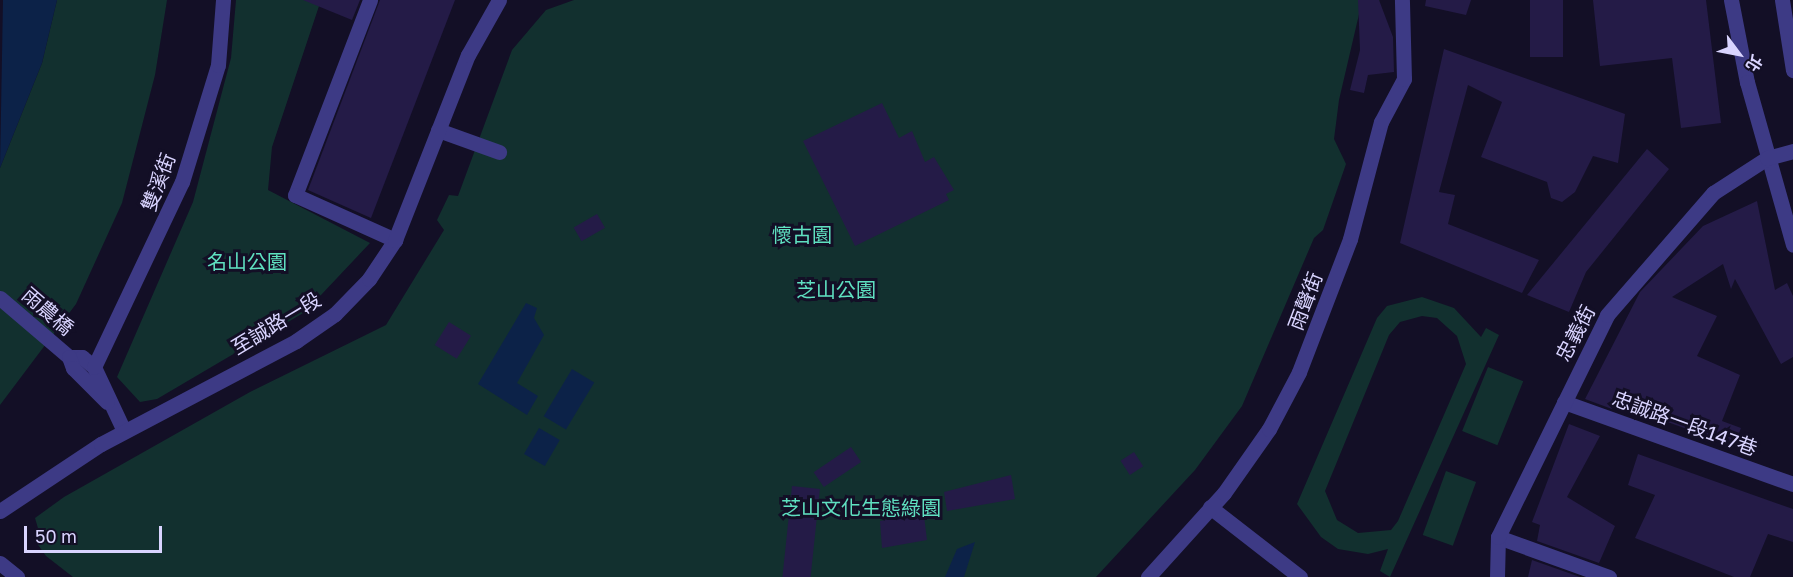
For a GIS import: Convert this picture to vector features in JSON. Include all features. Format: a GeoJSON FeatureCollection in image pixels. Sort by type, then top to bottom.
{"type":"FeatureCollection","features":[{"type":"Feature","properties":{"kind":"street","name":"雙溪街"},"geometry":{"type":"LineString","coordinates":[[94,367],[182,182],[218,65],[223,0]]}},
{"type":"Feature","properties":{"kind":"street"},"geometry":{"type":"LineString","coordinates":[[370,0],[295,195],[395,240]]}},
{"type":"Feature","properties":{"kind":"street","name":"雨聲街"},"geometry":{"type":"LineString","coordinates":[[1148,577],[1210,507],[1269,429],[1326,308],[1378,131],[1404,79],[1402,0]]}},
{"type":"Feature","properties":{"kind":"street"},"geometry":{"type":"LineString","coordinates":[[1731,0],[1767,158],[1793,245]]}},
{"type":"Feature","properties":{"kind":"street"},"geometry":{"type":"LineString","coordinates":[[1782,0],[1793,70]]}},
{"type":"Feature","properties":{"kind":"street","name":"至誠路一段"},"geometry":{"type":"LineString","coordinates":[[0,511],[124,431],[296,341],[335,314],[369,279],[395,240],[438,130],[496,3]]}},
{"type":"Feature","properties":{"kind":"street"},"geometry":{"type":"LineString","coordinates":[[438,130],[499,152]]}},
{"type":"Feature","properties":{"kind":"street","name":"忠義街"},"geometry":{"type":"LineString","coordinates":[[1497,577],[1498,537],[1607,315],[1642,269],[1713,193],[1767,158],[1793,151]]}},
{"type":"Feature","properties":{"kind":"street","name":"雨農橋"},"geometry":{"type":"LineString","coordinates":[[0,297],[69,357]]}},
{"type":"Feature","properties":{"kind":"street"},"geometry":{"type":"LineString","coordinates":[[107,402],[107,387],[94,367],[82,357],[69,357],[73,368],[107,402],[124,431]]}},
{"type":"Feature","properties":{"kind":"street","name":"忠誠路一段147巷"},"geometry":{"type":"LineString","coordinates":[[1564,402],[1793,484]]}},
{"type":"Feature","properties":{"kind":"street"},"geometry":{"type":"LineString","coordinates":[[1210,507],[1300,577]]}},
{"type":"Feature","properties":{"kind":"street"},"geometry":{"type":"LineString","coordinates":[[1498,537],[1609,577]]}},
{"type":"Feature","properties":{"kind":"street"},"geometry":{"type":"LineString","coordinates":[[0,563],[16,577]]}},
{"type":"Feature","properties":{"kind":"green space"},"geometry":{"type":"Polygon","coordinates":[[[57,0],[167,0],[155,75],[122,203],[76,304],[0,405],[0,168],[42,63],[57,0]]]}},
{"type":"Feature","properties":{"kind":"green space","name":"名山公園"},"geometry":{"type":"Polygon","coordinates":[[[236,0],[321,0],[272,147],[268,190],[370,243],[305,312],[157,399],[140,402],[117,377],[193,202],[231,58],[236,0]]]}},
{"type":"Feature","properties":{"kind":"green space","name":"芝山公園"},"geometry":{"type":"Polygon","coordinates":[[[574,0],[1380,0],[1360,10],[1339,100],[1334,139],[1346,164],[1323,230],[1314,238],[1242,406],[1195,470],[1096,577],[73,577],[46,556],[36,542],[40,535],[35,518],[64,497],[250,392],[386,325],[444,230],[437,220],[449,195],[458,196],[512,50],[546,10],[574,0]]]}},
{"type":"Feature","properties":{"kind":"green space"},"geometry":{"type":"Polygon","coordinates":[[[1422,297],[1454,308],[1481,337],[1486,328],[1499,335],[1390,577],[1380,571],[1388,549],[1368,554],[1338,549],[1321,537],[1297,504],[1377,318],[1387,306],[1422,297]],[[1422,316],[1400,322],[1389,335],[1325,491],[1337,520],[1358,533],[1391,530],[1398,521],[1466,364],[1457,336],[1437,318],[1422,316]]]}},
{"type":"Feature","properties":{"kind":"green space"},"geometry":{"type":"Polygon","coordinates":[[[1488,367],[1523,381],[1497,445],[1462,431],[1488,367]]]}},
{"type":"Feature","properties":{"kind":"green space"},"geometry":{"type":"Polygon","coordinates":[[[1446,471],[1476,482],[1453,546],[1423,535],[1446,471]]]}},
{"type":"Feature","properties":{"kind":"water"},"geometry":{"type":"Polygon","coordinates":[[[3,0],[57,0],[42,63],[0,168],[3,0]]]}},
{"type":"Feature","properties":{"kind":"water"},"geometry":{"type":"Polygon","coordinates":[[[526,303],[537,308],[534,318],[544,335],[517,383],[538,396],[527,415],[478,384],[526,303]]]}},
{"type":"Feature","properties":{"kind":"water"},"geometry":{"type":"Polygon","coordinates":[[[572,369],[594,382],[566,430],[544,416],[572,369]]]}},
{"type":"Feature","properties":{"kind":"water"},"geometry":{"type":"Polygon","coordinates":[[[539,428],[560,440],[545,466],[524,454],[539,428]]]}},
{"type":"Feature","properties":{"kind":"water"},"geometry":{"type":"Polygon","coordinates":[[[975,542],[964,577],[945,577],[957,549],[975,542]]]}},
{"type":"Feature","properties":{"kind":"building"},"geometry":{"type":"Polygon","coordinates":[[[303,0],[360,0],[352,20],[303,0]]]}},
{"type":"Feature","properties":{"kind":"building"},"geometry":{"type":"Polygon","coordinates":[[[380,0],[455,0],[371,218],[308,190],[380,0]]]}},
{"type":"Feature","properties":{"kind":"building"},"geometry":{"type":"Polygon","coordinates":[[[1358,0],[1379,0],[1393,37],[1394,72],[1368,75],[1364,93],[1350,90],[1360,50],[1358,0]]]}},
{"type":"Feature","properties":{"kind":"building"},"geometry":{"type":"Polygon","coordinates":[[[1426,0],[1471,0],[1466,15],[1425,6],[1426,0]]]}},
{"type":"Feature","properties":{"kind":"building"},"geometry":{"type":"Polygon","coordinates":[[[1530,0],[1563,0],[1563,57],[1530,57],[1530,0]]]}},
{"type":"Feature","properties":{"kind":"building"},"geometry":{"type":"Polygon","coordinates":[[[1593,0],[1706,0],[1721,123],[1681,128],[1672,58],[1600,66],[1593,0]]]}},
{"type":"Feature","properties":{"kind":"building"},"geometry":{"type":"Polygon","coordinates":[[[1444,49],[1625,114],[1618,163],[1593,156],[1575,192],[1562,202],[1551,198],[1547,182],[1481,157],[1502,102],[1468,85],[1439,192],[1455,195],[1448,224],[1539,260],[1522,293],[1400,243],[1444,49]]]}},
{"type":"Feature","properties":{"kind":"building"},"geometry":{"type":"Polygon","coordinates":[[[882,103],[899,138],[912,131],[925,162],[934,157],[954,190],[946,194],[949,200],[855,246],[803,141],[882,103]]]}},
{"type":"Feature","properties":{"kind":"building"},"geometry":{"type":"Polygon","coordinates":[[[1647,149],[1669,169],[1586,272],[1569,312],[1527,295],[1647,149]]]}},
{"type":"Feature","properties":{"kind":"building"},"geometry":{"type":"Polygon","coordinates":[[[1757,201],[1775,290],[1787,283],[1793,296],[1793,357],[1781,364],[1735,279],[1731,289],[1723,264],[1672,297],[1717,316],[1697,356],[1740,375],[1722,421],[1741,428],[1734,446],[1615,403],[1612,409],[1585,399],[1640,292],[1703,226],[1757,201]]]}},
{"type":"Feature","properties":{"kind":"building"},"geometry":{"type":"Polygon","coordinates":[[[597,214],[605,228],[582,241],[574,228],[597,214]]]}},
{"type":"Feature","properties":{"kind":"building"},"geometry":{"type":"Polygon","coordinates":[[[449,322],[471,336],[457,359],[435,345],[449,322]]]}},
{"type":"Feature","properties":{"kind":"building"},"geometry":{"type":"Polygon","coordinates":[[[1569,424],[1600,436],[1567,497],[1615,526],[1599,563],[1537,541],[1540,525],[1532,522],[1569,424]]]}},
{"type":"Feature","properties":{"kind":"building"},"geometry":{"type":"Polygon","coordinates":[[[851,447],[861,462],[824,487],[814,472],[851,447]]]}},
{"type":"Feature","properties":{"kind":"building"},"geometry":{"type":"Polygon","coordinates":[[[1134,452],[1143,466],[1130,475],[1121,461],[1134,452]]]}},
{"type":"Feature","properties":{"kind":"building"},"geometry":{"type":"Polygon","coordinates":[[[1638,454],[1793,509],[1793,542],[1768,534],[1750,577],[1734,577],[1635,538],[1655,495],[1628,485],[1638,454]]]}},
{"type":"Feature","properties":{"kind":"building"},"geometry":{"type":"Polygon","coordinates":[[[1011,475],[1015,499],[947,511],[944,492],[1011,475]]]}},
{"type":"Feature","properties":{"kind":"building"},"geometry":{"type":"Polygon","coordinates":[[[792,486],[820,489],[811,577],[782,577],[792,486]]]}},
{"type":"Feature","properties":{"kind":"building"},"geometry":{"type":"Polygon","coordinates":[[[917,514],[924,516],[927,540],[882,548],[880,521],[917,514]]]}},
{"type":"Feature","properties":{"kind":"building"},"geometry":{"type":"Polygon","coordinates":[[[1532,560],[1580,577],[1528,577],[1532,560]]]}},
{"type":"Feature","properties":{"kind":"park label","name":"懷古園"},"geometry":{"type":"Point","coordinates":[802,234]}},
{"type":"Feature","properties":{"kind":"park label","name":"芝山文化生態綠園"},"geometry":{"type":"Point","coordinates":[861,507]}}]}
